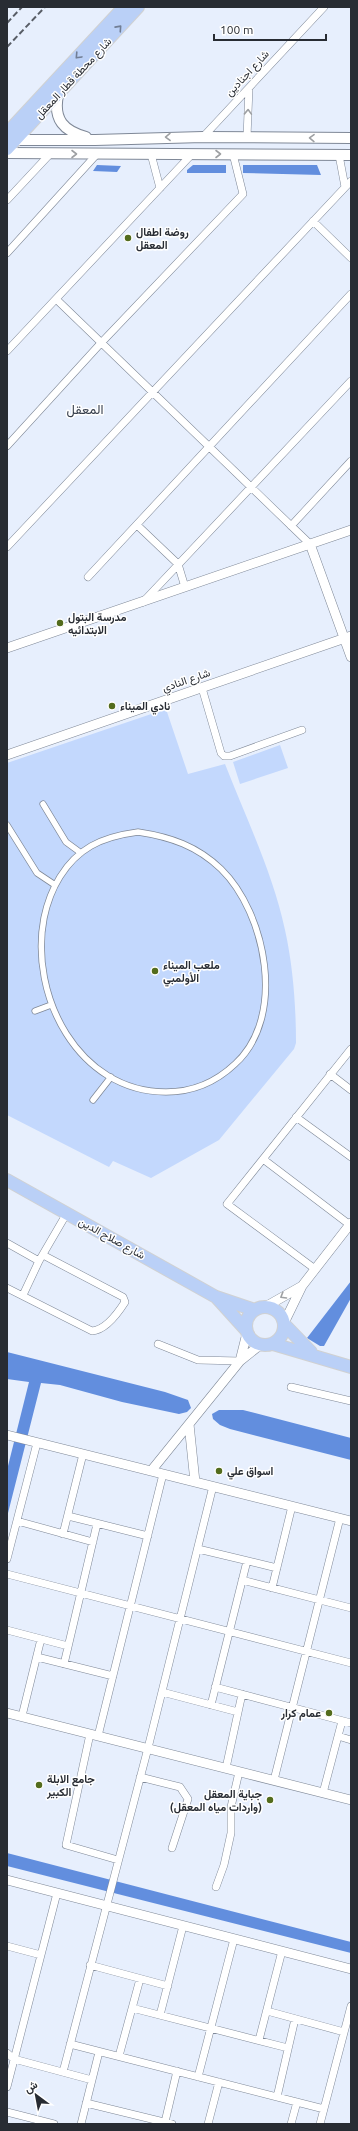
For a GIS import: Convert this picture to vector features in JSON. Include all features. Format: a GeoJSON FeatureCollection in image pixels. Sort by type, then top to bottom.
{"type":"FeatureCollection","features":[{"type":"Feature","properties":{"kind":"main road","name":"شارع محطة قطار المعقل"},"geometry":{"type":"LineString","coordinates":[[7,149],[13,136],[124,7]]}},
{"type":"Feature","properties":{"kind":"main road","name":"شارع محطة قطار المعقل"},"geometry":{"type":"LineString","coordinates":[[13,136],[58,96],[138,7]]}},
{"type":"Feature","properties":{"kind":"main road"},"geometry":{"type":"LineString","coordinates":[[58,96],[56,103],[62,125],[72,133],[95,140]]}},
{"type":"Feature","properties":{"kind":"main road"},"geometry":{"type":"LineString","coordinates":[[20,154],[13,136],[95,140],[203,137],[351,138]]}},
{"type":"Feature","properties":{"kind":"main road"},"geometry":{"type":"LineString","coordinates":[[247,137],[247,154]]}},
{"type":"Feature","properties":{"kind":"main road"},"geometry":{"type":"LineString","coordinates":[[151,154],[152,138]]}},
{"type":"Feature","properties":{"kind":"main road"},"geometry":{"type":"LineString","coordinates":[[339,138],[339,155]]}},
{"type":"Feature","properties":{"kind":"main road"},"geometry":{"type":"LineString","coordinates":[[7,153],[351,155]]}},
{"type":"Feature","properties":{"kind":"main road","name":"شارع صلاح الدين"},"geometry":{"type":"LineString","coordinates":[[7,1180],[216,1297],[260,1309]]}},
{"type":"Feature","properties":{"kind":"main road","name":"شارع صلاح الدين"},"geometry":{"type":"LineString","coordinates":[[216,1297],[247,1332]]}},
{"type":"Feature","properties":{"kind":"main road"},"geometry":{"type":"LineString","coordinates":[[320,1359],[302,1345],[277,1312],[260,1309],[247,1319],[247,1332],[250,1338],[260,1345],[273,1344],[320,1359],[351,1367]]}},
{"type":"Feature","properties":{"kind":"main road"},"geometry":{"type":"LineString","coordinates":[[273,1344],[282,1335],[284,1323]]}},
{"type":"Feature","properties":{"kind":"street","name":"شارع اجنادين"},"geometry":{"type":"LineString","coordinates":[[203,137],[324,7]]}},
{"type":"Feature","properties":{"kind":"street"},"geometry":{"type":"LineString","coordinates":[[247,137],[248,88]]}},
{"type":"Feature","properties":{"kind":"street"},"geometry":{"type":"LineString","coordinates":[[7,200],[50,154]]}},
{"type":"Feature","properties":{"kind":"street"},"geometry":{"type":"LineString","coordinates":[[7,253],[97,154]]}},
{"type":"Feature","properties":{"kind":"street"},"geometry":{"type":"LineString","coordinates":[[151,154],[160,188]]}},
{"type":"Feature","properties":{"kind":"street"},"geometry":{"type":"LineString","coordinates":[[7,351],[192,154]]}},
{"type":"Feature","properties":{"kind":"street"},"geometry":{"type":"LineString","coordinates":[[7,446],[101,343],[243,194],[233,154]]}},
{"type":"Feature","properties":{"kind":"street"},"geometry":{"type":"LineString","coordinates":[[339,155],[345,187]]}},
{"type":"Feature","properties":{"kind":"street"},"geometry":{"type":"LineString","coordinates":[[7,547],[351,181]]}},
{"type":"Feature","properties":{"kind":"street"},"geometry":{"type":"LineString","coordinates":[[313,222],[351,258]]}},
{"type":"Feature","properties":{"kind":"street"},"geometry":{"type":"LineString","coordinates":[[88,577],[351,294]]}},
{"type":"Feature","properties":{"kind":"street"},"geometry":{"type":"LineString","coordinates":[[56,300],[310,544],[348,637],[351,657]]}},
{"type":"Feature","properties":{"kind":"street"},"geometry":{"type":"LineString","coordinates":[[142,602],[351,381]]}},
{"type":"Feature","properties":{"kind":"street"},"geometry":{"type":"LineString","coordinates":[[291,526],[351,461]]}},
{"type":"Feature","properties":{"kind":"street"},"geometry":{"type":"LineString","coordinates":[[137,525],[178,564],[185,587]]}},
{"type":"Feature","properties":{"kind":"street"},"geometry":{"type":"LineString","coordinates":[[7,648],[351,530]]}},
{"type":"Feature","properties":{"kind":"street","name":"شارع النادي"},"geometry":{"type":"LineString","coordinates":[[7,756],[348,637]]}},
{"type":"Feature","properties":{"kind":"street"},"geometry":{"type":"LineString","coordinates":[[202,688],[221,753],[224,756],[230,756],[302,730]]}},
{"type":"Feature","properties":{"kind":"street"},"geometry":{"type":"LineString","coordinates":[[43,804],[66,842],[81,853]]}},
{"type":"Feature","properties":{"kind":"street"},"geometry":{"type":"LineString","coordinates":[[7,825],[37,873],[55,885]]}},
{"type":"Feature","properties":{"kind":"street"},"geometry":{"type":"LineString","coordinates":[[138,832],[169,837],[198,850],[222,870],[242,896],[255,925],[265,970],[265,1001],[256,1032],[241,1059],[215,1080],[200,1086],[171,1092],[139,1089],[111,1077],[84,1057],[74,1045],[51,1005],[42,970],[41,948],[46,908],[55,885],[68,866],[81,853],[92,845],[108,839],[138,832]]}},
{"type":"Feature","properties":{"kind":"street"},"geometry":{"type":"LineString","coordinates":[[35,1011],[51,1005]]}},
{"type":"Feature","properties":{"kind":"street"},"geometry":{"type":"LineString","coordinates":[[315,1269],[227,1204],[351,1049]]}},
{"type":"Feature","properties":{"kind":"street"},"geometry":{"type":"LineString","coordinates":[[330,1074],[351,1090]]}},
{"type":"Feature","properties":{"kind":"street"},"geometry":{"type":"LineString","coordinates":[[93,1100],[111,1077]]}},
{"type":"Feature","properties":{"kind":"street"},"geometry":{"type":"LineString","coordinates":[[296,1117],[351,1157]]}},
{"type":"Feature","properties":{"kind":"street"},"geometry":{"type":"LineString","coordinates":[[263,1159],[350,1224],[302,1286],[284,1323]]}},
{"type":"Feature","properties":{"kind":"street"},"geometry":{"type":"LineString","coordinates":[[23,1296],[41,1258],[67,1213]]}},
{"type":"Feature","properties":{"kind":"street"},"geometry":{"type":"LineString","coordinates":[[7,1243],[122,1297],[125,1302],[117,1316],[99,1329],[92,1331],[7,1288]]}},
{"type":"Feature","properties":{"kind":"street"},"geometry":{"type":"LineString","coordinates":[[260,1309],[302,1286]]}},
{"type":"Feature","properties":{"kind":"street"},"geometry":{"type":"LineString","coordinates":[[240,1361],[247,1332]]}},
{"type":"Feature","properties":{"kind":"street"},"geometry":{"type":"LineString","coordinates":[[158,1344],[198,1360],[240,1361]]}},
{"type":"Feature","properties":{"kind":"street"},"geometry":{"type":"LineString","coordinates":[[151,1471],[240,1361],[260,1345]]}},
{"type":"Feature","properties":{"kind":"street"},"geometry":{"type":"LineString","coordinates":[[291,1387],[351,1401]]}},
{"type":"Feature","properties":{"kind":"street"},"geometry":{"type":"LineString","coordinates":[[189,1424],[195,1482]]}},
{"type":"Feature","properties":{"kind":"street"},"geometry":{"type":"LineString","coordinates":[[7,1435],[351,1521]]}},
{"type":"Feature","properties":{"kind":"street"},"geometry":{"type":"LineString","coordinates":[[7,1559],[37,1443]]}},
{"type":"Feature","properties":{"kind":"street"},"geometry":{"type":"LineString","coordinates":[[63,1534],[83,1454]]}},
{"type":"Feature","properties":{"kind":"street"},"geometry":{"type":"LineString","coordinates":[[118,1860],[66,1845],[94,1735],[113,1676],[163,1474]]}},
{"type":"Feature","properties":{"kind":"street"},"geometry":{"type":"LineString","coordinates":[[63,2072],[148,1748],[213,1486]]}},
{"type":"Feature","properties":{"kind":"street"},"geometry":{"type":"LineString","coordinates":[[272,1588],[292,1506]]}},
{"type":"Feature","properties":{"kind":"street"},"geometry":{"type":"LineString","coordinates":[[68,1516],[148,1536]]}},
{"type":"Feature","properties":{"kind":"street"},"geometry":{"type":"LineString","coordinates":[[274,1780],[340,1518]]}},
{"type":"Feature","properties":{"kind":"street"},"geometry":{"type":"LineString","coordinates":[[17,1521],[93,1542]]}},
{"type":"Feature","properties":{"kind":"street"},"geometry":{"type":"LineString","coordinates":[[64,1664],[97,1524]]}},
{"type":"Feature","properties":{"kind":"street"},"geometry":{"type":"LineString","coordinates":[[198,1549],[277,1568]]}},
{"type":"Feature","properties":{"kind":"street"},"geometry":{"type":"LineString","coordinates":[[211,1705],[247,1561]]}},
{"type":"Feature","properties":{"kind":"street"},"geometry":{"type":"LineString","coordinates":[[7,1574],[351,1663]]}},
{"type":"Feature","properties":{"kind":"street"},"geometry":{"type":"LineString","coordinates":[[242,1580],[351,1608]]}},
{"type":"Feature","properties":{"kind":"street"},"geometry":{"type":"LineString","coordinates":[[7,1630],[68,1646]]}},
{"type":"Feature","properties":{"kind":"street"},"geometry":{"type":"LineString","coordinates":[[22,1716],[41,1639]]}},
{"type":"Feature","properties":{"kind":"street"},"geometry":{"type":"LineString","coordinates":[[37,1657],[113,1676]]}},
{"type":"Feature","properties":{"kind":"street"},"geometry":{"type":"LineString","coordinates":[[215,1687],[351,1723]]}},
{"type":"Feature","properties":{"kind":"street"},"geometry":{"type":"LineString","coordinates":[[162,1692],[238,1712]]}},
{"type":"Feature","properties":{"kind":"street"},"geometry":{"type":"LineString","coordinates":[[226,1768],[242,1694]]}},
{"type":"Feature","properties":{"kind":"street"},"geometry":{"type":"LineString","coordinates":[[7,1713],[351,1800]]}},
{"type":"Feature","properties":{"kind":"street"},"geometry":{"type":"LineString","coordinates":[[323,1793],[342,1721]]}},
{"type":"Feature","properties":{"kind":"street"},"geometry":{"type":"LineString","coordinates":[[338,1736],[351,1740]]}},
{"type":"Feature","properties":{"kind":"street"},"geometry":{"type":"LineString","coordinates":[[216,1887],[224,1865],[231,1833],[232,1807],[239,1772]]}},
{"type":"Feature","properties":{"kind":"street"},"geometry":{"type":"LineString","coordinates":[[140,1777],[180,1787],[188,1800],[172,1848]]}},
{"type":"Feature","properties":{"kind":"street"},"geometry":{"type":"LineString","coordinates":[[7,1880],[351,1969]]}},
{"type":"Feature","properties":{"kind":"street"},"geometry":{"type":"LineString","coordinates":[[7,2086],[57,1893]]}},
{"type":"Feature","properties":{"kind":"street"},"geometry":{"type":"LineString","coordinates":[[160,2015],[183,1926]]}},
{"type":"Feature","properties":{"kind":"street"},"geometry":{"type":"LineString","coordinates":[[198,2076],[234,1939]]}},
{"type":"Feature","properties":{"kind":"street"},"geometry":{"type":"LineString","coordinates":[[7,1946],[41,1955]]}},
{"type":"Feature","properties":{"kind":"street"},"geometry":{"type":"LineString","coordinates":[[260,2040],[282,1951]]}},
{"type":"Feature","properties":{"kind":"street"},"geometry":{"type":"LineString","coordinates":[[90,1965],[168,1986]]}},
{"type":"Feature","properties":{"kind":"street"},"geometry":{"type":"LineString","coordinates":[[119,2056],[140,1979]]}},
{"type":"Feature","properties":{"kind":"street"},"geometry":{"type":"LineString","coordinates":[[320,2124],[351,2006]]}},
{"type":"Feature","properties":{"kind":"street"},"geometry":{"type":"LineString","coordinates":[[132,2008],[288,2048]]}},
{"type":"Feature","properties":{"kind":"street"},"geometry":{"type":"LineString","coordinates":[[267,2011],[344,2032]]}},
{"type":"Feature","properties":{"kind":"street"},"geometry":{"type":"LineString","coordinates":[[277,2097],[296,2018]]}},
{"type":"Feature","properties":{"kind":"street"},"geometry":{"type":"LineString","coordinates":[[70,2044],[324,2109]]}},
{"type":"Feature","properties":{"kind":"street"},"geometry":{"type":"LineString","coordinates":[[81,2124],[99,2052]]}},
{"type":"Feature","properties":{"kind":"street"},"geometry":{"type":"LineString","coordinates":[[7,2053],[14,2059],[92,2080]]}},
{"type":"Feature","properties":{"kind":"street"},"geometry":{"type":"LineString","coordinates":[[86,2103],[169,2123],[177,2071]]}},
{"type":"Feature","properties":{"kind":"street"},"geometry":{"type":"LineString","coordinates":[[208,2124],[219,2082]]}},
{"type":"Feature","properties":{"kind":"street"},"geometry":{"type":"LineString","coordinates":[[291,2124],[297,2102]]}},
{"type":"Feature","properties":{"kind":"street"},"geometry":{"type":"LineString","coordinates":[[7,2112],[54,2124]]}},
{"type":"Feature","properties":{"kind":"street"},"geometry":{"type":"LineString","coordinates":[[138,2124],[140,2116]]}},
{"type":"Feature","properties":{"kind":"shaded area"},"geometry":{"type":"Polygon","coordinates":[[[166,709],[188,774],[225,764],[258,846],[274,888],[288,944],[294,986],[296,1043],[294,1049],[219,1140],[151,1178],[113,1161],[109,1167],[7,1115],[7,763],[166,709]]]}},
{"type":"Feature","properties":{"kind":"shaded area"},"geometry":{"type":"Polygon","coordinates":[[[280,745],[288,768],[240,784],[233,762],[280,745]]]}},
{"type":"Feature","properties":{"kind":"water"},"geometry":{"type":"Polygon","coordinates":[[[97,165],[121,166],[117,172],[93,171],[97,165]]]}},
{"type":"Feature","properties":{"kind":"water"},"geometry":{"type":"Polygon","coordinates":[[[193,165],[226,165],[226,173],[187,173],[187,170],[193,165]]]}},
{"type":"Feature","properties":{"kind":"water"},"geometry":{"type":"Polygon","coordinates":[[[243,165],[317,165],[321,175],[243,173],[243,165]]]}},
{"type":"Feature","properties":{"kind":"water"},"geometry":{"type":"Polygon","coordinates":[[[351,1281],[351,1298],[324,1346],[320,1346],[307,1338],[351,1281]]]}},
{"type":"Feature","properties":{"kind":"water"},"geometry":{"type":"Polygon","coordinates":[[[7,1352],[165,1392],[188,1400],[191,1408],[187,1412],[179,1414],[122,1402],[60,1385],[41,1383],[7,1517],[7,1470],[29,1382],[7,1379],[7,1352]]]}},
{"type":"Feature","properties":{"kind":"water"},"geometry":{"type":"Polygon","coordinates":[[[219,1410],[243,1410],[351,1438],[351,1460],[230,1429],[220,1425],[213,1419],[212,1414],[219,1410]]]}},
{"type":"Feature","properties":{"kind":"water"},"geometry":{"type":"Polygon","coordinates":[[[7,1853],[351,1942],[351,1953],[7,1866],[7,1853]]]}},
{"type":"Feature","properties":{"kind":"railway"},"geometry":{"type":"LineString","coordinates":[[7,23],[22,7]]}},
{"type":"Feature","properties":{"kind":"railway"},"geometry":{"type":"LineString","coordinates":[[7,47],[45,7]]}},
{"type":"Feature","properties":{"kind":"place","name":"روضة اطفال المعقل"},"geometry":{"type":"Point","coordinates":[128,238]}},
{"type":"Feature","properties":{"kind":"place","name":"مدرسة البتول الابتدائيه"},"geometry":{"type":"Point","coordinates":[60,623]}},
{"type":"Feature","properties":{"kind":"place","name":"نادي الميناء"},"geometry":{"type":"Point","coordinates":[112,706]}},
{"type":"Feature","properties":{"kind":"place","name":"ملعب الميناء الأولمبي"},"geometry":{"type":"Point","coordinates":[155,971]}},
{"type":"Feature","properties":{"kind":"place","name":"اسواق علي"},"geometry":{"type":"Point","coordinates":[219,1471]}},
{"type":"Feature","properties":{"kind":"place","name":"عمام كرار"},"geometry":{"type":"Point","coordinates":[329,1713]}},
{"type":"Feature","properties":{"kind":"place","name":"جامع الابلة الكبير"},"geometry":{"type":"Point","coordinates":[39,1785]}},
{"type":"Feature","properties":{"kind":"place","name":"جباية المعقل (واردات مياه المعقل)"},"geometry":{"type":"Point","coordinates":[270,1800]}},
{"type":"Feature","properties":{"kind":"district","name":"المعقل"},"geometry":{"type":"Point","coordinates":[85,409]}}]}
